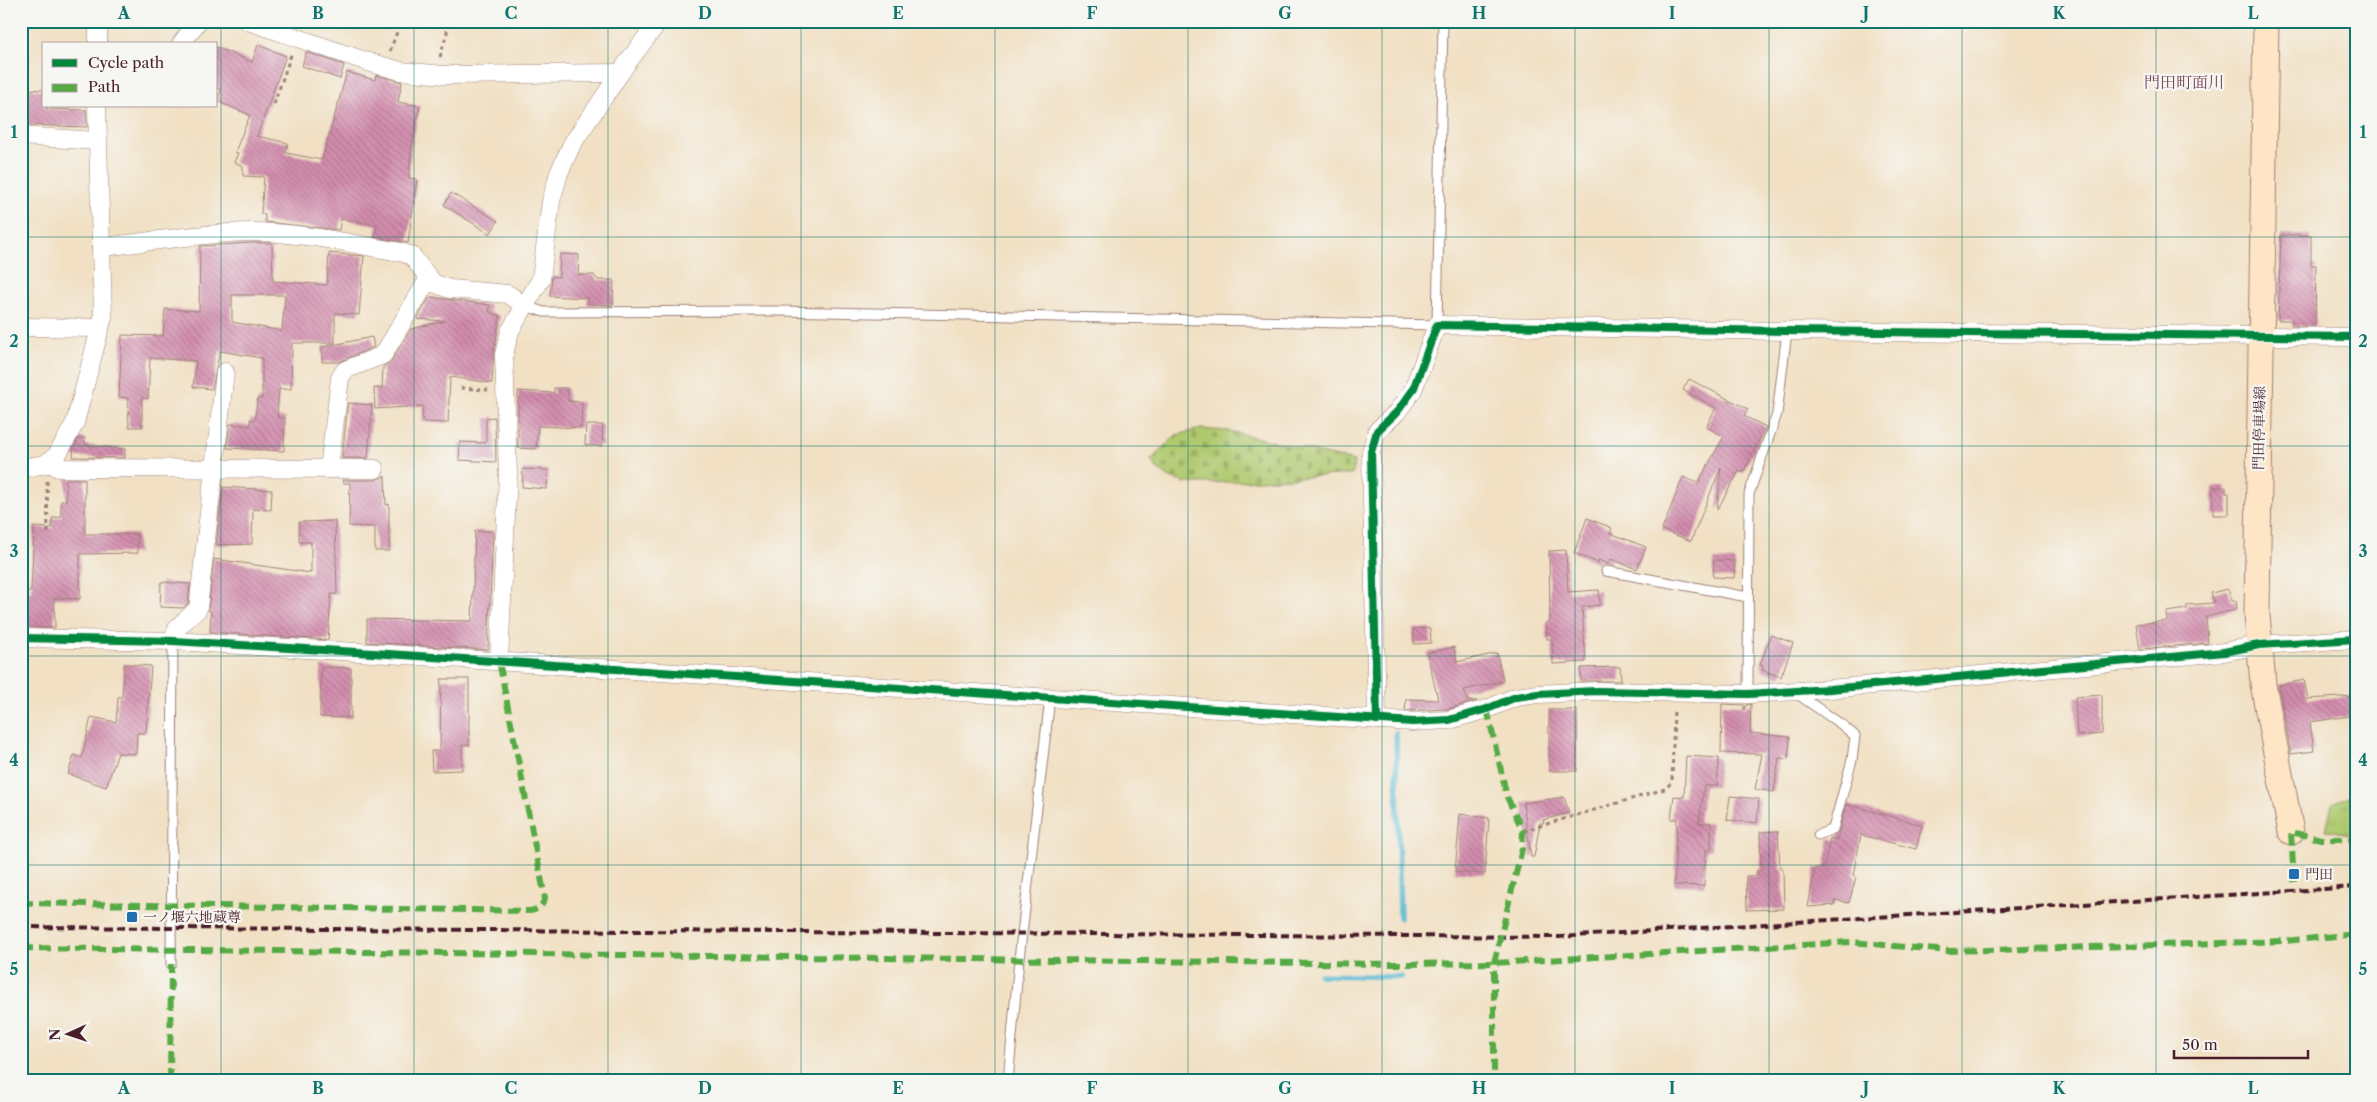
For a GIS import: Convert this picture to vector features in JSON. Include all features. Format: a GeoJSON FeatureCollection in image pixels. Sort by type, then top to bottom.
{"type":"FeatureCollection","features":[{"type":"Feature","properties":{"kind":"main road","name":"門田停車場線"},"geometry":{"type":"LineString","coordinates":[[2266,21],[2257,614],[2263,684],[2291,832]]}},
{"type":"Feature","properties":{"kind":"street"},"geometry":{"type":"LineString","coordinates":[[98,21],[98,42]]}},
{"type":"Feature","properties":{"kind":"street"},"geometry":{"type":"LineString","coordinates":[[182,42],[198,21]]}},
{"type":"Feature","properties":{"kind":"street"},"geometry":{"type":"LineString","coordinates":[[248,21],[288,30],[384,66],[434,74],[620,73]]}},
{"type":"Feature","properties":{"kind":"street"},"geometry":{"type":"LineString","coordinates":[[499,661],[508,474],[504,354],[510,331],[541,279],[551,201],[559,173],[572,144],[620,73],[659,21]]}},
{"type":"Feature","properties":{"kind":"street"},"geometry":{"type":"LineString","coordinates":[[21,468],[48,462],[56,455],[75,423],[100,328],[104,296],[96,140],[97,108]]}},
{"type":"Feature","properties":{"kind":"street"},"geometry":{"type":"LineString","coordinates":[[21,136],[96,140]]}},
{"type":"Feature","properties":{"kind":"street"},"geometry":{"type":"LineString","coordinates":[[101,247],[250,232],[285,235],[401,252],[412,256],[433,282],[450,289],[508,294],[525,306]]}},
{"type":"Feature","properties":{"kind":"street"},"geometry":{"type":"LineString","coordinates":[[329,469],[340,378],[345,370],[383,355],[429,278]]}},
{"type":"Feature","properties":{"kind":"street"},"geometry":{"type":"LineString","coordinates":[[1377,720],[1371,452],[1377,431],[1397,412],[1413,390],[1437,325],[2356,337]]}},
{"type":"Feature","properties":{"kind":"street"},"geometry":{"type":"LineString","coordinates":[[21,327],[100,328]]}},
{"type":"Feature","properties":{"kind":"street"},"geometry":{"type":"LineString","coordinates":[[173,641],[177,628],[198,610],[225,372]]}},
{"type":"Feature","properties":{"kind":"street"},"geometry":{"type":"LineString","coordinates":[[48,462],[58,468],[375,469]]}},
{"type":"Feature","properties":{"kind":"street"},"geometry":{"type":"LineString","coordinates":[[21,638],[173,641],[1413,722],[1448,720],[1488,709],[1516,697],[1538,694],[1596,691],[1748,694],[1794,691],[2224,652],[2259,645],[2356,639]]}},
{"type":"Feature","properties":{"kind":"lane"},"geometry":{"type":"LineString","coordinates":[[525,306],[544,312],[779,311],[1437,325],[1443,21]]}},
{"type":"Feature","properties":{"kind":"lane"},"geometry":{"type":"LineString","coordinates":[[1748,694],[1749,494],[1778,414],[1787,331]]}},
{"type":"Feature","properties":{"kind":"lane"},"geometry":{"type":"LineString","coordinates":[[1606,571],[1748,597]]}},
{"type":"Feature","properties":{"kind":"lane"},"geometry":{"type":"LineString","coordinates":[[171,964],[173,641]]}},
{"type":"Feature","properties":{"kind":"lane"},"geometry":{"type":"LineString","coordinates":[[1794,691],[1855,736],[1852,760],[1833,829],[1818,835]]}},
{"type":"Feature","properties":{"kind":"lane"},"geometry":{"type":"LineString","coordinates":[[1008,1081],[1019,958],[1050,698]]}},
{"type":"Feature","properties":{"kind":"path"},"geometry":{"type":"LineString","coordinates":[[384,66],[401,21]]}},
{"type":"Feature","properties":{"kind":"path"},"geometry":{"type":"LineString","coordinates":[[434,74],[447,33],[447,21]]}},
{"type":"Feature","properties":{"kind":"path"},"geometry":{"type":"LineString","coordinates":[[274,104],[288,30]]}},
{"type":"Feature","properties":{"kind":"path"},"geometry":{"type":"LineString","coordinates":[[461,388],[504,392]]}},
{"type":"Feature","properties":{"kind":"path"},"geometry":{"type":"LineString","coordinates":[[48,462],[48,533]]}},
{"type":"Feature","properties":{"kind":"path"},"geometry":{"type":"LineString","coordinates":[[1523,831],[1665,789],[1672,782],[1675,693]]}},
{"type":"Feature","properties":{"kind":"green space"},"geometry":{"type":"Polygon","coordinates":[[[1201,429],[1229,431],[1354,461],[1353,474],[1186,483],[1170,478],[1157,469],[1151,460],[1176,435],[1201,429]]]}},
{"type":"Feature","properties":{"kind":"green space"},"geometry":{"type":"Polygon","coordinates":[[[2356,794],[2356,835],[2326,830],[2332,803],[2356,794]]]}},
{"type":"Feature","properties":{"kind":"building"},"geometry":{"type":"Polygon","coordinates":[[[258,45],[286,56],[257,136],[288,143],[286,153],[322,160],[347,72],[375,80],[376,75],[402,82],[398,102],[420,106],[411,150],[409,178],[417,179],[408,243],[375,237],[377,225],[341,219],[339,230],[265,222],[265,215],[261,214],[264,177],[243,176],[243,166],[234,162],[238,153],[235,152],[250,115],[218,101],[221,90],[218,88],[218,48],[252,62],[258,45]]]}},
{"type":"Feature","properties":{"kind":"building"},"geometry":{"type":"Polygon","coordinates":[[[306,52],[344,65],[340,79],[302,66],[306,52]]]}},
{"type":"Feature","properties":{"kind":"building"},"geometry":{"type":"Polygon","coordinates":[[[27,89],[42,90],[42,108],[86,110],[87,127],[25,125],[27,89]]]}},
{"type":"Feature","properties":{"kind":"building"},"geometry":{"type":"Polygon","coordinates":[[[451,193],[498,221],[490,234],[444,205],[451,193]]]}},
{"type":"Feature","properties":{"kind":"building"},"geometry":{"type":"Polygon","coordinates":[[[2281,235],[2311,235],[2311,265],[2316,265],[2315,326],[2292,326],[2292,320],[2278,320],[2281,235]]]}},
{"type":"Feature","properties":{"kind":"building"},"geometry":{"type":"Polygon","coordinates":[[[272,243],[273,281],[327,285],[329,253],[364,256],[359,315],[335,313],[335,343],[292,343],[291,389],[279,389],[277,417],[285,418],[284,451],[227,448],[230,424],[250,426],[250,419],[255,420],[257,399],[262,399],[262,358],[220,351],[212,389],[193,387],[196,361],[150,358],[148,399],[142,398],[142,427],[129,427],[128,398],[119,397],[122,335],[163,336],[165,309],[199,311],[200,246],[272,243]],[[232,295],[232,322],[282,331],[285,295],[232,295]]]}},
{"type":"Feature","properties":{"kind":"building"},"geometry":{"type":"Polygon","coordinates":[[[560,254],[579,255],[578,275],[594,275],[598,280],[614,280],[613,305],[587,304],[588,298],[550,296],[552,276],[559,277],[560,254]]]}},
{"type":"Feature","properties":{"kind":"building"},"geometry":{"type":"Polygon","coordinates":[[[430,297],[490,305],[489,312],[500,316],[494,352],[492,383],[450,377],[448,423],[422,422],[423,406],[375,409],[374,388],[382,388],[383,367],[392,360],[411,329],[445,321],[417,319],[430,297]]]}},
{"type":"Feature","properties":{"kind":"building"},"geometry":{"type":"Polygon","coordinates":[[[372,337],[374,347],[339,362],[322,362],[322,347],[372,337]]]}},
{"type":"Feature","properties":{"kind":"building"},"geometry":{"type":"Polygon","coordinates":[[[1689,379],[1748,409],[1744,416],[1766,427],[1743,473],[1739,471],[1717,510],[1721,467],[1691,541],[1662,530],[1683,477],[1698,483],[1724,436],[1706,427],[1716,408],[1683,390],[1689,379]]]}},
{"type":"Feature","properties":{"kind":"building"},"geometry":{"type":"Polygon","coordinates":[[[554,388],[567,388],[568,401],[582,402],[581,428],[538,426],[536,449],[518,448],[518,391],[554,393],[554,388]]]}},
{"type":"Feature","properties":{"kind":"building"},"geometry":{"type":"Polygon","coordinates":[[[348,403],[372,405],[368,458],[342,458],[348,403]]]}},
{"type":"Feature","properties":{"kind":"building"},"geometry":{"type":"Polygon","coordinates":[[[495,417],[496,462],[459,460],[460,442],[486,443],[486,418],[495,417]]]}},
{"type":"Feature","properties":{"kind":"building"},"geometry":{"type":"Polygon","coordinates":[[[586,425],[603,425],[602,446],[585,445],[586,425]]]}},
{"type":"Feature","properties":{"kind":"building"},"geometry":{"type":"Polygon","coordinates":[[[79,438],[85,438],[85,445],[125,449],[125,458],[73,457],[74,447],[79,438]]]}},
{"type":"Feature","properties":{"kind":"building"},"geometry":{"type":"Polygon","coordinates":[[[523,469],[548,470],[547,489],[522,487],[523,469]]]}},
{"type":"Feature","properties":{"kind":"building"},"geometry":{"type":"Polygon","coordinates":[[[385,476],[386,505],[389,504],[389,551],[375,551],[375,527],[349,526],[350,483],[344,483],[343,480],[375,480],[385,476]]]}},
{"type":"Feature","properties":{"kind":"building"},"geometry":{"type":"Polygon","coordinates":[[[66,479],[85,479],[85,534],[137,534],[138,553],[80,554],[80,599],[54,598],[55,628],[21,627],[21,592],[31,591],[34,527],[52,528],[52,518],[61,517],[61,501],[66,501],[66,479]]]}},
{"type":"Feature","properties":{"kind":"building"},"geometry":{"type":"Polygon","coordinates":[[[223,487],[272,490],[271,510],[253,509],[252,544],[216,545],[223,487]]]}},
{"type":"Feature","properties":{"kind":"building"},"geometry":{"type":"Polygon","coordinates":[[[2213,487],[2226,487],[2226,493],[2229,493],[2229,515],[2213,515],[2213,487]]]}},
{"type":"Feature","properties":{"kind":"building"},"geometry":{"type":"Polygon","coordinates":[[[1587,518],[1612,528],[1610,533],[1646,547],[1637,569],[1611,559],[1609,564],[1598,560],[1598,563],[1574,553],[1587,518]]]}},
{"type":"Feature","properties":{"kind":"building"},"geometry":{"type":"Polygon","coordinates":[[[335,521],[337,594],[331,594],[328,640],[210,632],[211,611],[208,610],[214,559],[311,573],[311,542],[299,542],[299,522],[335,521]]]}},
{"type":"Feature","properties":{"kind":"building"},"geometry":{"type":"Polygon","coordinates":[[[475,531],[493,531],[488,650],[367,642],[367,619],[472,621],[475,531]]]}},
{"type":"Feature","properties":{"kind":"building"},"geometry":{"type":"Polygon","coordinates":[[[1566,550],[1568,592],[1599,590],[1600,605],[1582,607],[1586,662],[1553,664],[1552,639],[1547,639],[1546,622],[1550,621],[1549,551],[1566,550]]]}},
{"type":"Feature","properties":{"kind":"building"},"geometry":{"type":"Polygon","coordinates":[[[1714,560],[1735,561],[1734,578],[1713,577],[1714,560]]]}},
{"type":"Feature","properties":{"kind":"building"},"geometry":{"type":"Polygon","coordinates":[[[161,582],[190,584],[188,604],[183,608],[160,607],[161,582]]]}},
{"type":"Feature","properties":{"kind":"building"},"geometry":{"type":"Polygon","coordinates":[[[2228,589],[2232,601],[2236,601],[2237,609],[2206,617],[2208,643],[2140,649],[2136,624],[2167,621],[2166,612],[2187,609],[2187,605],[2214,603],[2211,593],[2228,589]]]}},
{"type":"Feature","properties":{"kind":"building"},"geometry":{"type":"Polygon","coordinates":[[[1430,628],[1431,643],[1414,644],[1413,629],[1430,628]]]}},
{"type":"Feature","properties":{"kind":"building"},"geometry":{"type":"Polygon","coordinates":[[[1771,635],[1793,643],[1781,677],[1762,670],[1763,666],[1760,665],[1771,635]]]}},
{"type":"Feature","properties":{"kind":"building"},"geometry":{"type":"Polygon","coordinates":[[[1454,647],[1457,662],[1497,653],[1503,681],[1464,690],[1467,701],[1477,701],[1447,709],[1405,711],[1406,699],[1438,700],[1427,653],[1454,647]]]}},
{"type":"Feature","properties":{"kind":"building"},"geometry":{"type":"Polygon","coordinates":[[[124,664],[151,666],[146,733],[137,733],[136,754],[118,753],[106,787],[68,774],[74,755],[82,758],[91,717],[116,722],[118,697],[122,697],[124,664]]]}},
{"type":"Feature","properties":{"kind":"building"},"geometry":{"type":"Polygon","coordinates":[[[321,667],[351,668],[351,718],[320,717],[321,667]]]}},
{"type":"Feature","properties":{"kind":"building"},"geometry":{"type":"Polygon","coordinates":[[[1620,667],[1621,681],[1581,681],[1581,668],[1620,667]]]}},
{"type":"Feature","properties":{"kind":"building"},"geometry":{"type":"Polygon","coordinates":[[[441,679],[469,679],[469,745],[462,745],[462,770],[432,771],[431,751],[440,751],[441,679]]]}},
{"type":"Feature","properties":{"kind":"building"},"geometry":{"type":"Polygon","coordinates":[[[2304,680],[2308,699],[2356,696],[2356,715],[2310,722],[2314,751],[2291,754],[2279,685],[2304,680]]]}},
{"type":"Feature","properties":{"kind":"building"},"geometry":{"type":"Polygon","coordinates":[[[2102,695],[2102,734],[2077,736],[2075,697],[2102,695]]]}},
{"type":"Feature","properties":{"kind":"building"},"geometry":{"type":"Polygon","coordinates":[[[1722,704],[1744,705],[1744,710],[1746,705],[1751,704],[1750,733],[1790,737],[1788,759],[1779,758],[1774,792],[1755,789],[1762,754],[1721,753],[1722,704]]]}},
{"type":"Feature","properties":{"kind":"building"},"geometry":{"type":"Polygon","coordinates":[[[1549,710],[1577,710],[1577,771],[1549,771],[1549,710]]]}},
{"type":"Feature","properties":{"kind":"building"},"geometry":{"type":"Polygon","coordinates":[[[1686,756],[1719,758],[1717,786],[1704,786],[1699,823],[1711,823],[1711,850],[1706,850],[1704,886],[1674,885],[1677,819],[1671,819],[1674,796],[1684,797],[1686,756]]]}},
{"type":"Feature","properties":{"kind":"building"},"geometry":{"type":"Polygon","coordinates":[[[1730,796],[1759,799],[1757,823],[1727,820],[1730,796]]]}},
{"type":"Feature","properties":{"kind":"building"},"geometry":{"type":"Polygon","coordinates":[[[1564,797],[1569,813],[1543,820],[1544,823],[1540,823],[1534,857],[1531,857],[1523,803],[1564,797]]]}},
{"type":"Feature","properties":{"kind":"building"},"geometry":{"type":"Polygon","coordinates":[[[1846,804],[1922,825],[1916,849],[1861,835],[1853,875],[1856,877],[1849,903],[1835,900],[1834,905],[1808,907],[1815,868],[1824,868],[1830,838],[1837,840],[1846,804]]]}},
{"type":"Feature","properties":{"kind":"building"},"geometry":{"type":"Polygon","coordinates":[[[1460,814],[1489,818],[1485,874],[1455,872],[1460,814]]]}},
{"type":"Feature","properties":{"kind":"building"},"geometry":{"type":"Polygon","coordinates":[[[1778,831],[1780,869],[1783,869],[1784,909],[1747,910],[1746,876],[1757,876],[1757,870],[1761,870],[1760,832],[1778,831]]]}},
{"type":"Feature","properties":{"kind":"waterway"},"geometry":{"type":"LineString","coordinates":[[1396,733],[1400,918]]}},
{"type":"Feature","properties":{"kind":"waterway"},"geometry":{"type":"LineString","coordinates":[[1320,975],[1401,977]]}},
{"type":"Feature","properties":{"kind":"railway"},"geometry":{"type":"LineString","coordinates":[[21,927],[1559,937],[2356,887]]}},
{"type":"Feature","properties":{"kind":"marked path"},"geometry":{"type":"LineString","coordinates":[[21,903],[530,911],[538,908],[545,898],[499,661]]}},
{"type":"Feature","properties":{"kind":"marked path"},"geometry":{"type":"LineString","coordinates":[[1487,709],[1507,797],[1523,831],[1522,849],[1494,963],[1494,1081]]}},
{"type":"Feature","properties":{"kind":"marked path"},"geometry":{"type":"LineString","coordinates":[[2294,882],[2291,832],[2321,839],[2356,839]]}},
{"type":"Feature","properties":{"kind":"marked path"},"geometry":{"type":"LineString","coordinates":[[21,948],[1397,964],[1494,963],[1852,942],[1948,951],[2285,941],[2356,934]]}},
{"type":"Feature","properties":{"kind":"marked path"},"geometry":{"type":"LineString","coordinates":[[170,1081],[171,964]]}},
{"type":"Feature","properties":{"kind":"cycle path"},"geometry":{"type":"LineString","coordinates":[[1377,720],[1371,452],[1377,431],[1397,412],[1413,390],[1437,325],[2356,337]]}},
{"type":"Feature","properties":{"kind":"cycle path"},"geometry":{"type":"LineString","coordinates":[[21,638],[173,641],[373,653],[1413,722],[1449,720],[1487,709],[1516,697],[1538,694],[1596,691],[1748,694],[1830,689],[2224,652],[2259,645],[2356,639]]}},
{"type":"Feature","properties":{"kind":"place","name":"門田"},"geometry":{"type":"Point","coordinates":[2294,874]}},
{"type":"Feature","properties":{"kind":"place","name":"一ノ堰六地蔵尊"},"geometry":{"type":"Point","coordinates":[132,917]}},
{"type":"Feature","properties":{"kind":"district","name":"門田町面川"},"geometry":{"type":"Point","coordinates":[2184,82]}}]}
